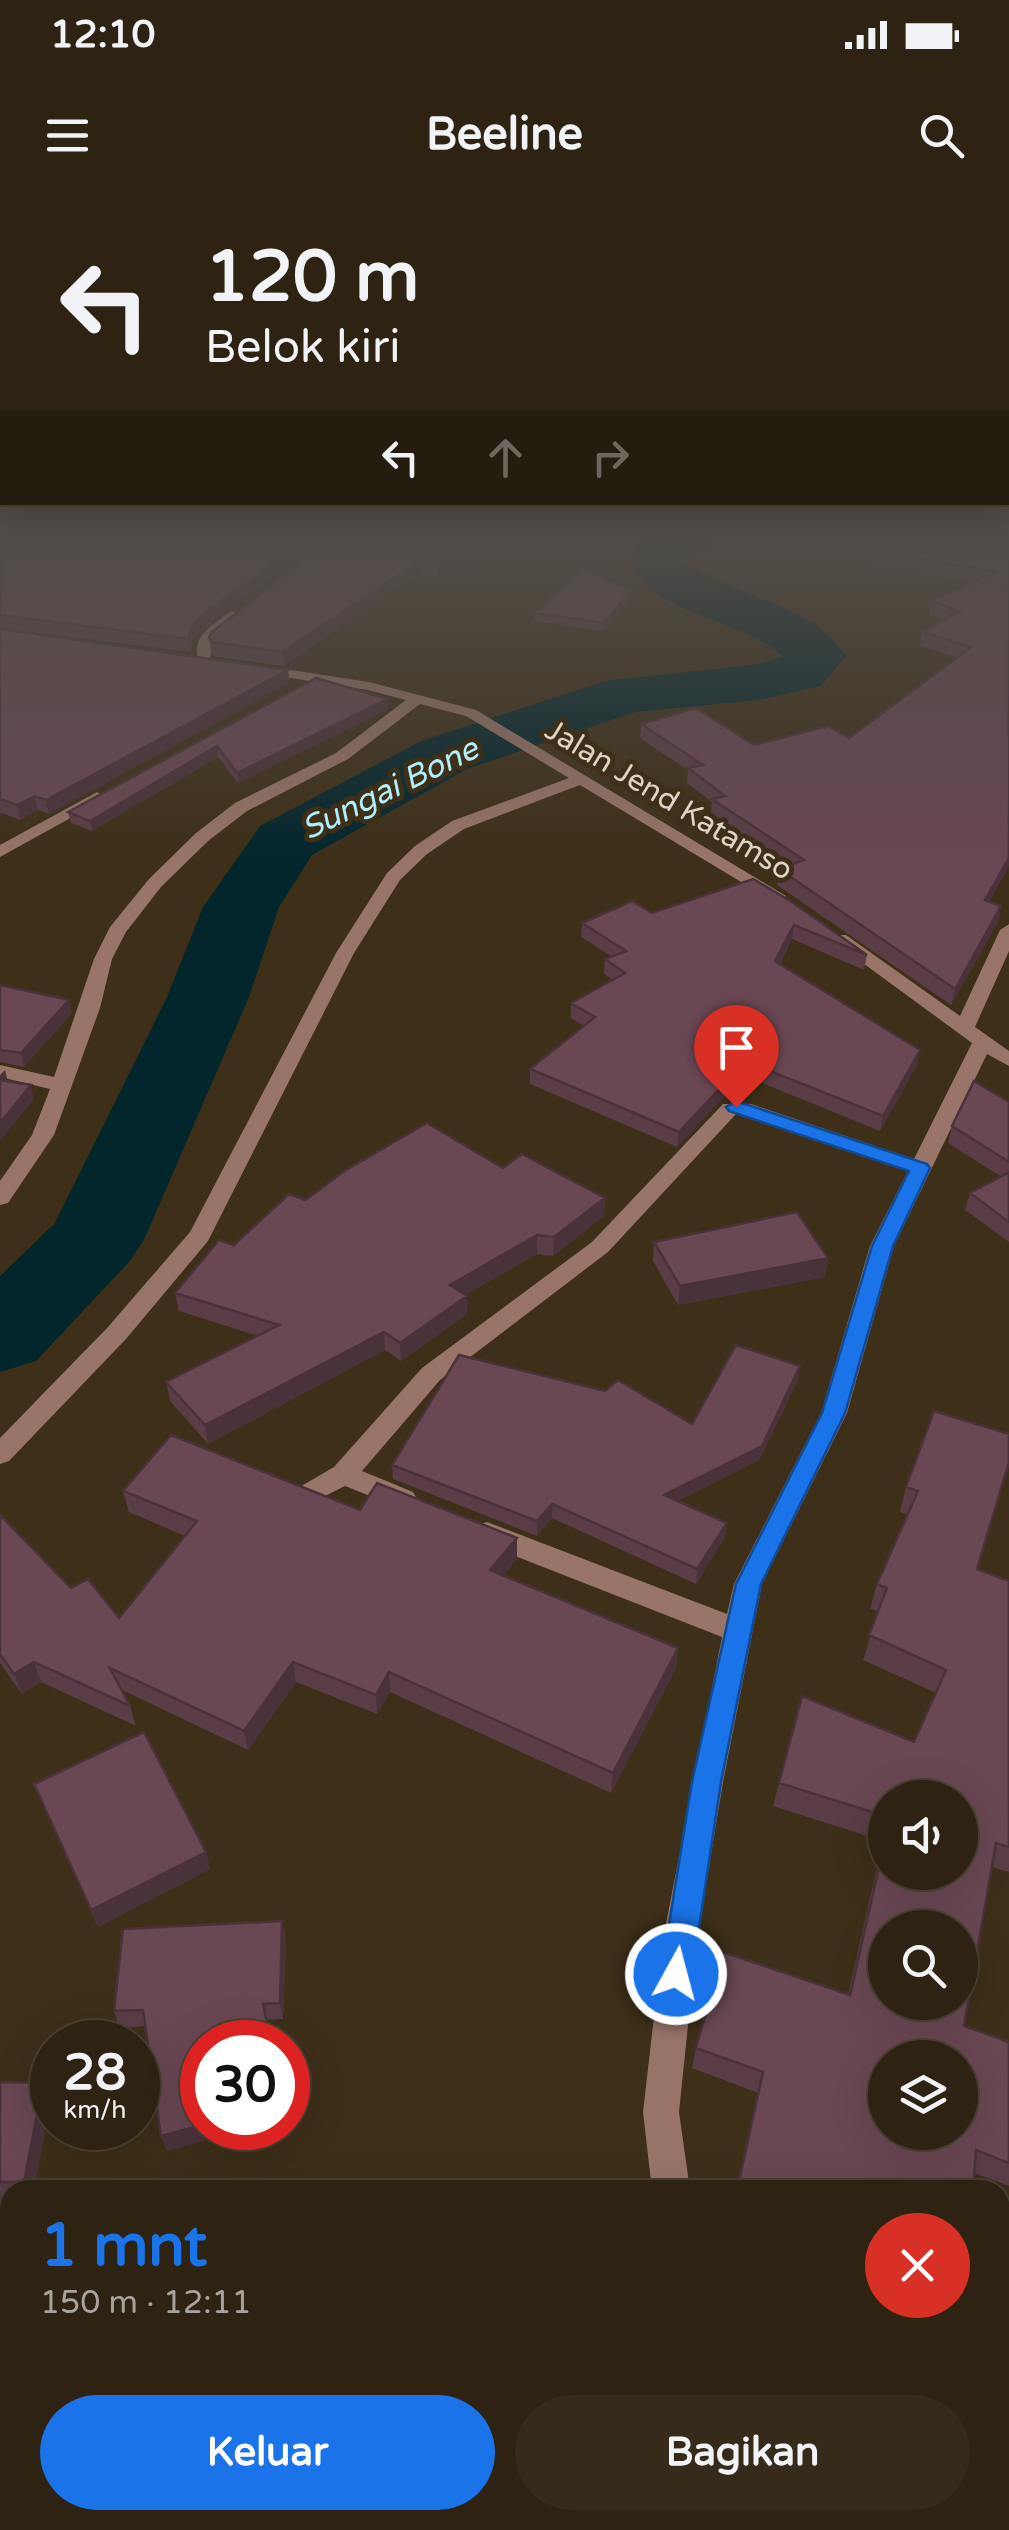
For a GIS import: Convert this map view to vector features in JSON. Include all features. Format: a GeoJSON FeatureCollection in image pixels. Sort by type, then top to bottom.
{"type":"FeatureCollection","features":[{"type":"Feature","properties":{"kind":"street"},"geometry":{"type":"LineString","coordinates":[[203,642],[197,660],[225,664]]}},
{"type":"Feature","properties":{"kind":"street","name":"Jalan Jend Katamso"},"geometry":{"type":"LineString","coordinates":[[244,667],[419,698],[470,712],[798,909]]}},
{"type":"Feature","properties":{"kind":"street"},"geometry":{"type":"LineString","coordinates":[[286,694],[317,678]]}},
{"type":"Feature","properties":{"kind":"street"},"geometry":{"type":"LineString","coordinates":[[0,1198],[42,1135],[117,931],[155,883],[202,837],[241,807],[342,756],[419,698]]}},
{"type":"Feature","properties":{"kind":"street"},"geometry":{"type":"LineString","coordinates":[[0,1454],[117,1333],[200,1236],[345,953],[393,876],[421,850],[458,825],[577,776]]}},
{"type":"Feature","properties":{"kind":"street"},"geometry":{"type":"LineString","coordinates":[[0,852],[112,788]]}},
{"type":"Feature","properties":{"kind":"street"},"geometry":{"type":"LineString","coordinates":[[670,2180],[661,2112],[680,1939],[748,1584],[834,1413],[882,1246],[920,1168],[974,1034],[1009,930]]}},
{"type":"Feature","properties":{"kind":"street"},"geometry":{"type":"LineString","coordinates":[[828,931],[1009,1060]]}},
{"type":"Feature","properties":{"kind":"street"},"geometry":{"type":"LineString","coordinates":[[0,1071],[61,1084]]}},
{"type":"Feature","properties":{"kind":"street"},"geometry":{"type":"LineString","coordinates":[[312,1492],[343,1474],[432,1374],[600,1247],[730,1108],[744,1108],[920,1168]]}},
{"type":"Feature","properties":{"kind":"street"},"geometry":{"type":"LineString","coordinates":[[343,1474],[432,1511]]}},
{"type":"Feature","properties":{"kind":"street"},"geometry":{"type":"LineString","coordinates":[[468,1525],[738,1631]]}},
{"type":"Feature","properties":{"kind":"building"},"geometry":{"type":"Polygon","coordinates":[[[0,642],[89,642],[288,670],[46,800],[35,796],[17,805],[0,799],[0,642]]]}},
{"type":"Feature","properties":{"kind":"building"},"geometry":{"type":"Polygon","coordinates":[[[212,642],[298,642],[282,652],[212,642]]]}},
{"type":"Feature","properties":{"kind":"building"},"geometry":{"type":"Polygon","coordinates":[[[954,642],[1009,642],[1009,858],[985,900],[1001,906],[955,989],[779,869],[804,860],[712,799],[725,796],[688,768],[703,765],[641,724],[696,708],[754,745],[828,726],[849,738],[971,647],[954,642]]]}},
{"type":"Feature","properties":{"kind":"building"},"geometry":{"type":"Polygon","coordinates":[[[316,678],[387,699],[237,773],[217,746],[90,821],[68,812],[316,678]]]}},
{"type":"Feature","properties":{"kind":"building"},"geometry":{"type":"Polygon","coordinates":[[[753,879],[867,955],[794,925],[775,961],[920,1050],[883,1116],[752,1064],[722,1086],[679,1132],[530,1069],[595,1017],[571,1003],[625,973],[605,959],[626,951],[582,923],[632,901],[652,913],[753,879]]]}},
{"type":"Feature","properties":{"kind":"building"},"geometry":{"type":"Polygon","coordinates":[[[0,985],[69,1000],[21,1053],[0,1050],[0,985]]]}},
{"type":"Feature","properties":{"kind":"building"},"geometry":{"type":"Polygon","coordinates":[[[0,1080],[31,1085],[0,1123],[0,1080]]]}},
{"type":"Feature","properties":{"kind":"building"},"geometry":{"type":"Polygon","coordinates":[[[974,1081],[1009,1102],[1009,1162],[952,1126],[974,1081]]]}},
{"type":"Feature","properties":{"kind":"building"},"geometry":{"type":"Polygon","coordinates":[[[427,1123],[503,1168],[522,1154],[605,1198],[554,1237],[537,1235],[450,1285],[467,1296],[400,1343],[384,1332],[205,1425],[166,1382],[279,1325],[175,1293],[219,1240],[234,1245],[289,1194],[305,1200],[346,1170],[427,1123]]]}},
{"type":"Feature","properties":{"kind":"building"},"geometry":{"type":"Polygon","coordinates":[[[1009,1172],[1009,1222],[970,1193],[1009,1172]]]}},
{"type":"Feature","properties":{"kind":"building"},"geometry":{"type":"Polygon","coordinates":[[[797,1212],[828,1258],[680,1286],[654,1242],[797,1212]]]}},
{"type":"Feature","properties":{"kind":"building"},"geometry":{"type":"Polygon","coordinates":[[[736,1345],[800,1366],[762,1446],[664,1495],[727,1523],[697,1569],[552,1504],[537,1521],[392,1465],[459,1355],[605,1391],[618,1380],[692,1424],[736,1345]]]}},
{"type":"Feature","properties":{"kind":"building"},"geometry":{"type":"Polygon","coordinates":[[[934,1411],[1009,1434],[1009,1462],[977,1569],[1009,1581],[1009,1847],[996,1843],[978,1946],[978,1910],[869,1910],[874,1890],[978,1890],[978,1780],[868,1780],[868,1811],[779,1783],[802,1696],[914,1742],[946,1670],[869,1635],[887,1588],[877,1584],[918,1491],[906,1487],[934,1411]]]}},
{"type":"Feature","properties":{"kind":"building"},"geometry":{"type":"Polygon","coordinates":[[[171,1435],[360,1510],[377,1483],[517,1538],[490,1570],[678,1648],[613,1773],[389,1672],[376,1695],[293,1662],[244,1731],[110,1668],[130,1706],[34,1662],[14,1674],[0,1654],[0,1515],[71,1588],[88,1579],[119,1618],[197,1521],[123,1491],[171,1435]]]}},
{"type":"Feature","properties":{"kind":"building"},"geometry":{"type":"Polygon","coordinates":[[[144,1732],[206,1852],[91,1910],[34,1784],[144,1732]]]}},
{"type":"Feature","properties":{"kind":"building"},"geometry":{"type":"Polygon","coordinates":[[[868,1916],[868,2020],[965,2020],[964,2026],[1009,2042],[1009,2163],[976,2150],[974,2180],[739,2180],[763,2072],[696,2048],[723,1952],[850,1995],[868,1916]]]}},
{"type":"Feature","properties":{"kind":"building"},"geometry":{"type":"Polygon","coordinates":[[[282,1921],[280,2003],[263,2004],[266,2020],[180,2020],[180,2131],[161,2136],[160,2020],[144,2020],[143,2010],[114,2011],[123,1929],[282,1921]]]}},
{"type":"Feature","properties":{"kind":"building"},"geometry":{"type":"Polygon","coordinates":[[[0,2082],[30,2083],[30,2150],[24,2180],[0,2180],[0,2082]]]}},
{"type":"Feature","properties":{"kind":"waterway","name":"Sungai Bone"},"geometry":{"type":"LineString","coordinates":[[0,1336],[95,1240],[208,997],[241,907],[285,841],[444,755],[627,694],[759,682],[799,673],[816,656],[800,642]]}},
{"type":"Feature","properties":{"kind":"route"},"geometry":{"type":"LineString","coordinates":[[676,1974],[707,1782],[748,1584],[834,1413],[882,1246],[920,1168],[736,1107]]}}]}
